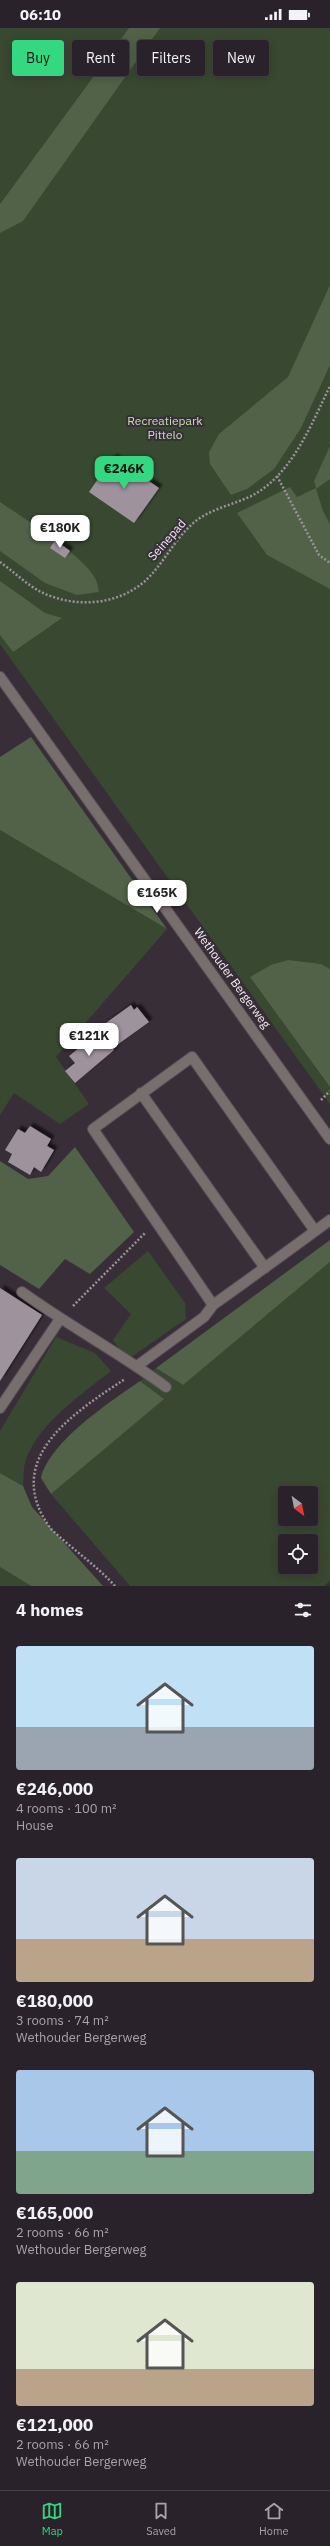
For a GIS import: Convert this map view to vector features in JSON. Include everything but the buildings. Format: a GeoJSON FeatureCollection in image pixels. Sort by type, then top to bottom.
{"type":"FeatureCollection","features":[{"type":"Feature","properties":{"kind":"street","name":"Wethouder Bergerweg"},"geometry":{"type":"LineString","coordinates":[[0,677],[330,1139]]}},
{"type":"Feature","properties":{"kind":"street"},"geometry":{"type":"LineString","coordinates":[[213,1305],[93,1129],[141,1093],[192,1057],[315,1231]]}},
{"type":"Feature","properties":{"kind":"street"},"geometry":{"type":"LineString","coordinates":[[141,1093],[265,1268]]}},
{"type":"Feature","properties":{"kind":"street"},"geometry":{"type":"LineString","coordinates":[[137,1366],[204,1317],[213,1305],[330,1220]]}},
{"type":"Feature","properties":{"kind":"street"},"geometry":{"type":"LineString","coordinates":[[22,1292],[60,1319],[137,1366],[166,1387]]}},
{"type":"Feature","properties":{"kind":"street"},"geometry":{"type":"LineString","coordinates":[[0,1408],[60,1319]]}},
{"type":"Feature","properties":{"kind":"path","name":"Seinepad"},"geometry":{"type":"LineString","coordinates":[[0,562],[41,592],[70,603],[91,603],[116,598],[144,582],[182,534],[197,520],[213,511],[255,494],[277,476],[308,430],[330,386]]}},
{"type":"Feature","properties":{"kind":"path"},"geometry":{"type":"LineString","coordinates":[[277,476],[319,555],[330,563]]}},
{"type":"Feature","properties":{"kind":"path"},"geometry":{"type":"LineString","coordinates":[[60,1319],[156,1221]]}},
{"type":"Feature","properties":{"kind":"path"},"geometry":{"type":"LineString","coordinates":[[54,1428],[131,1375],[137,1366]]}},
{"type":"Feature","properties":{"kind":"path"},"geometry":{"type":"LineString","coordinates":[[32,1500],[38,1514],[51,1529],[115,1586]]}},
{"type":"Feature","properties":{"kind":"green space"},"geometry":{"type":"Polygon","coordinates":[[[0,28],[129,28],[120,40],[72,40],[72,76],[94,76],[0,204],[0,28]]]}},
{"type":"Feature","properties":{"kind":"green space"},"geometry":{"type":"Polygon","coordinates":[[[129,28],[160,28],[151,40],[137,40],[137,60],[129,72],[129,40],[120,40],[129,28]]]}},
{"type":"Feature","properties":{"kind":"green space","name":"Recreatiepark Pittelo"},"geometry":{"type":"Polygon","coordinates":[[[132,28],[330,28],[330,1104],[0,644],[0,212],[98,76],[129,76],[129,40],[123,40],[132,28]]]}},
{"type":"Feature","properties":{"kind":"green space"},"geometry":{"type":"Polygon","coordinates":[[[94,76],[126,76],[23,221],[0,233],[0,204],[94,76]]]}},
{"type":"Feature","properties":{"kind":"green space"},"geometry":{"type":"Polygon","coordinates":[[[330,285],[330,365],[301,428],[274,469],[247,489],[231,495],[210,464],[209,452],[219,434],[288,377],[330,285]]]}},
{"type":"Feature","properties":{"kind":"green space"},"geometry":{"type":"Polygon","coordinates":[[[330,446],[330,479],[316,489],[323,511],[330,524],[330,589],[267,555],[237,513],[290,487],[297,497],[316,488],[314,481],[330,446]]]}},
{"type":"Feature","properties":{"kind":"green space"},"geometry":{"type":"Polygon","coordinates":[[[0,502],[37,527],[80,560],[96,580],[99,592],[77,595],[45,583],[0,551],[0,502]]]}},
{"type":"Feature","properties":{"kind":"green space"},"geometry":{"type":"Polygon","coordinates":[[[0,581],[45,613],[62,618],[13,652],[0,635],[0,581]]]}},
{"type":"Feature","properties":{"kind":"green space"},"geometry":{"type":"Polygon","coordinates":[[[31,737],[167,929],[0,830],[0,757],[31,737]]]}},
{"type":"Feature","properties":{"kind":"green space"},"geometry":{"type":"Polygon","coordinates":[[[0,830],[167,929],[56,1057],[89,1104],[60,1124],[14,1093],[0,1115],[0,830]]]}},
{"type":"Feature","properties":{"kind":"green space"},"geometry":{"type":"Polygon","coordinates":[[[288,960],[321,964],[330,969],[330,1087],[250,977],[271,965],[288,960]]]}},
{"type":"Feature","properties":{"kind":"green space"},"geometry":{"type":"Polygon","coordinates":[[[75,1147],[134,1232],[90,1274],[65,1259],[39,1289],[0,1265],[0,1161],[28,1179],[48,1176],[75,1147]]]}},
{"type":"Feature","properties":{"kind":"green space"},"geometry":{"type":"Polygon","coordinates":[[[330,1240],[330,1262],[183,1385],[156,1368],[330,1240]]]}},
{"type":"Feature","properties":{"kind":"green space"},"geometry":{"type":"Polygon","coordinates":[[[148,1251],[185,1303],[186,1319],[127,1360],[113,1340],[131,1314],[104,1288],[148,1251]]]}},
{"type":"Feature","properties":{"kind":"green space"},"geometry":{"type":"Polygon","coordinates":[[[330,1262],[330,1581],[324,1586],[130,1586],[51,1494],[163,1399],[140,1381],[156,1368],[183,1385],[330,1262]]]}},
{"type":"Feature","properties":{"kind":"green space"},"geometry":{"type":"Polygon","coordinates":[[[56,1337],[95,1353],[111,1371],[75,1399],[41,1433],[26,1459],[23,1486],[0,1473],[0,1431],[56,1337]]]}},
{"type":"Feature","properties":{"kind":"green space"},"geometry":{"type":"Polygon","coordinates":[[[140,1381],[164,1399],[51,1494],[41,1478],[47,1464],[56,1450],[68,1437],[98,1411],[140,1381]]]}},
{"type":"Feature","properties":{"kind":"green space"},"geometry":{"type":"Polygon","coordinates":[[[0,1473],[23,1486],[32,1507],[103,1586],[31,1586],[0,1567],[0,1473]]]}},
{"type":"Feature","properties":{"kind":"green space"},"geometry":{"type":"Polygon","coordinates":[[[0,1567],[31,1586],[0,1586],[0,1567]]]}}]}
